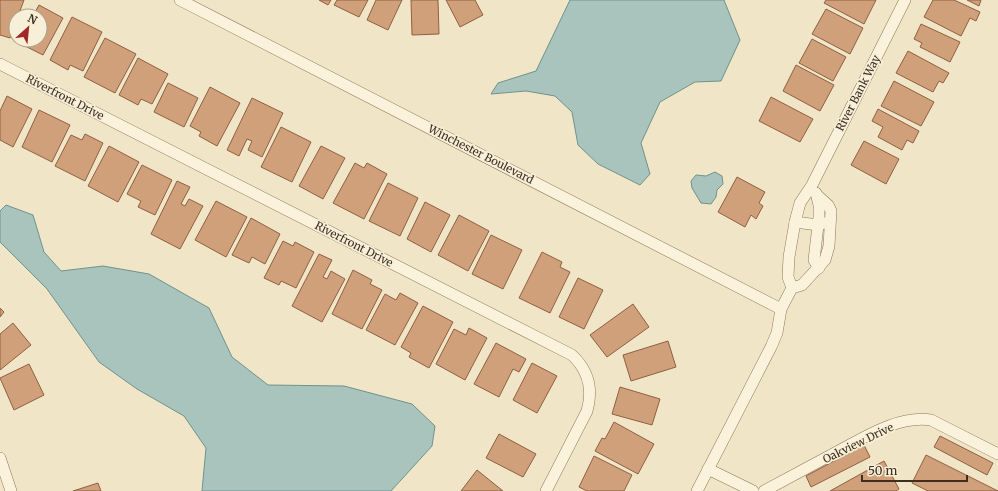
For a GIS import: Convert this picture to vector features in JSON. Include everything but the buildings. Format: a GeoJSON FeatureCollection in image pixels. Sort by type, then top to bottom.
{"type":"FeatureCollection","features":[{"type":"Feature","properties":{"kind":"street","name":"Winchester Boulevard"},"geometry":{"type":"LineString","coordinates":[[180,0],[782,309]]}},
{"type":"Feature","properties":{"kind":"street","name":"River Bank Way"},"geometry":{"type":"LineString","coordinates":[[792,288],[788,277],[789,257],[800,203],[812,185],[905,0]]}},
{"type":"Feature","properties":{"kind":"street","name":"Riverfront Drive"},"geometry":{"type":"LineString","coordinates":[[0,64],[572,355],[584,367],[590,387],[591,400],[588,412],[546,491]]}},
{"type":"Feature","properties":{"kind":"street"},"geometry":{"type":"LineString","coordinates":[[812,185],[818,196],[820,205],[814,260],[819,268]]}},
{"type":"Feature","properties":{"kind":"street"},"geometry":{"type":"LineString","coordinates":[[696,491],[771,347],[777,333],[782,309],[792,288],[802,285],[825,260],[829,246],[831,221],[828,205],[818,196]]}},
{"type":"Feature","properties":{"kind":"street"},"geometry":{"type":"LineString","coordinates":[[796,222],[818,225],[831,221]]}},
{"type":"Feature","properties":{"kind":"street","name":"Oakview Drive"},"geometry":{"type":"LineString","coordinates":[[764,491],[874,433],[906,422],[923,419],[931,420],[998,454]]}},
{"type":"Feature","properties":{"kind":"street"},"geometry":{"type":"LineString","coordinates":[[0,458],[11,491]]}},
{"type":"Feature","properties":{"kind":"street"},"geometry":{"type":"LineString","coordinates":[[708,469],[753,491]]}},
{"type":"Feature","properties":{"kind":"water"},"geometry":{"type":"Polygon","coordinates":[[[570,0],[724,0],[740,40],[721,81],[695,82],[660,102],[641,143],[650,174],[640,185],[598,164],[578,145],[572,112],[555,96],[526,91],[491,94],[498,83],[536,71],[570,0]]]}},
{"type":"Feature","properties":{"kind":"water"},"geometry":{"type":"Polygon","coordinates":[[[715,172],[722,176],[723,184],[717,190],[716,197],[711,204],[701,203],[692,188],[691,181],[696,175],[706,176],[715,172]]]}},
{"type":"Feature","properties":{"kind":"water"},"geometry":{"type":"Polygon","coordinates":[[[6,205],[33,215],[44,252],[61,271],[103,266],[149,274],[209,308],[232,357],[268,385],[344,386],[412,404],[435,426],[432,446],[391,491],[202,491],[206,448],[184,416],[137,389],[99,362],[47,289],[0,242],[0,211],[6,205]]]}}]}
